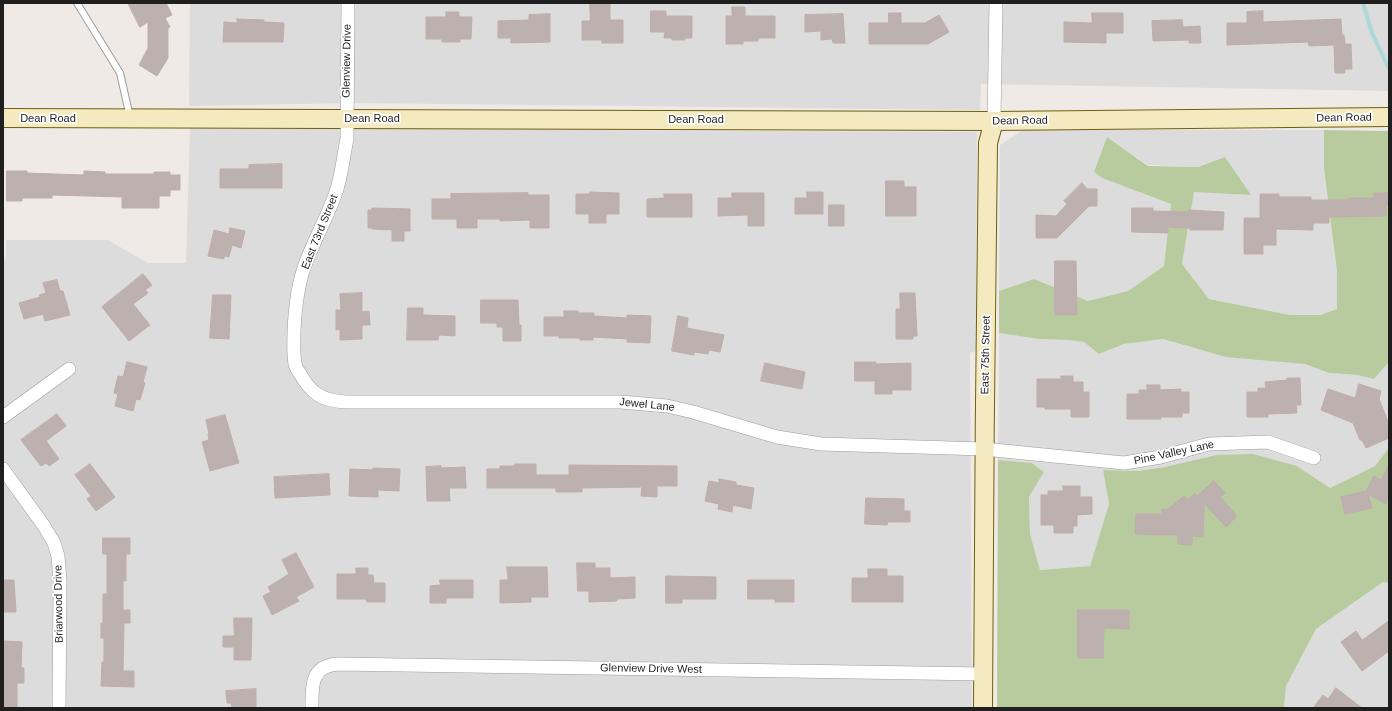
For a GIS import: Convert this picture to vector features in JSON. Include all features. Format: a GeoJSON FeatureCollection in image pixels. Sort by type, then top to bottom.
{"type":"FeatureCollection","features":[{"type":"Feature","properties":{"kind":"street","name":"Glenview Drive"},"geometry":{"type":"LineString","coordinates":[[347,119],[348,3]]}},
{"type":"Feature","properties":{"kind":"street","name":"East 75th Street"},"geometry":{"type":"LineString","coordinates":[[983,708],[984,449],[988,143],[994,122],[996,3]]}},
{"type":"Feature","properties":{"kind":"street","name":"Dean Road"},"geometry":{"type":"LineString","coordinates":[[3,118],[994,122],[1387,117]]}},
{"type":"Feature","properties":{"kind":"street","name":"East 73rd Street"},"geometry":{"type":"LineString","coordinates":[[309,388],[301,378],[295,364],[295,312],[300,281],[306,262],[337,190],[347,139],[347,119]]}},
{"type":"Feature","properties":{"kind":"street"},"geometry":{"type":"LineString","coordinates":[[3,417],[69,370]]}},
{"type":"Feature","properties":{"kind":"street","name":"Jewel Lane"},"geometry":{"type":"LineString","coordinates":[[309,388],[325,399],[334,402],[621,402],[647,404],[693,412],[764,434],[808,443],[840,446],[984,449]]}},
{"type":"Feature","properties":{"kind":"street","name":"Pine Valley Lane"},"geometry":{"type":"LineString","coordinates":[[984,449],[1124,463],[1161,457],[1209,444],[1268,442],[1314,458]]}},
{"type":"Feature","properties":{"kind":"street","name":"Briarwood Drive"},"geometry":{"type":"LineString","coordinates":[[3,469],[44,526],[54,543],[58,556],[60,582],[59,708]]}},
{"type":"Feature","properties":{"kind":"street","name":"Glenview Drive West"},"geometry":{"type":"LineString","coordinates":[[312,708],[312,684],[320,670],[338,664],[983,674]]}},
{"type":"Feature","properties":{"kind":"lane"},"geometry":{"type":"LineString","coordinates":[[77,3],[120,73],[130,119]]}},
{"type":"Feature","properties":{"kind":"shaded area"},"geometry":{"type":"Polygon","coordinates":[[[190,3],[1389,3],[1389,91],[981,84],[980,110],[356,103],[189,106],[190,3]]]}},
{"type":"Feature","properties":{"kind":"shaded area"},"geometry":{"type":"Polygon","coordinates":[[[190,128],[977,132],[976,351],[970,353],[972,708],[3,708],[3,260],[6,259],[6,240],[108,240],[148,263],[186,263],[190,128]]]}},
{"type":"Feature","properties":{"kind":"shaded area"},"geometry":{"type":"Polygon","coordinates":[[[1023,130],[1324,130],[1324,169],[1337,271],[1337,309],[1320,315],[1290,315],[1209,299],[1182,264],[1194,191],[1250,195],[1225,157],[1198,167],[1148,165],[1107,137],[1102,178],[1171,204],[1164,266],[1128,291],[1088,301],[1034,279],[999,291],[1000,145],[1023,130]]]}},
{"type":"Feature","properties":{"kind":"shaded area"},"geometry":{"type":"Polygon","coordinates":[[[999,333],[1039,339],[1084,342],[1099,354],[1124,344],[1163,339],[1193,348],[1305,364],[1329,373],[1357,375],[1374,379],[1389,362],[1389,448],[1375,466],[1330,488],[1297,466],[1165,467],[1138,471],[1103,470],[1109,504],[1090,566],[1040,570],[1030,534],[1029,497],[1044,472],[1032,463],[998,460],[999,333]]]}},
{"type":"Feature","properties":{"kind":"shaded area"},"geometry":{"type":"Polygon","coordinates":[[[1383,582],[1389,583],[1389,708],[1284,708],[1286,686],[1316,629],[1383,582]]]}},
{"type":"Feature","properties":{"kind":"green space"},"geometry":{"type":"Polygon","coordinates":[[[1324,130],[1389,131],[1389,362],[1374,379],[1357,375],[1329,373],[1305,364],[1226,357],[1163,339],[1124,344],[1099,354],[1084,342],[1039,339],[999,333],[999,291],[1034,279],[1088,301],[1128,291],[1164,266],[1171,204],[1102,178],[1094,172],[1107,137],[1148,166],[1198,167],[1225,157],[1251,195],[1194,192],[1182,264],[1209,299],[1290,315],[1320,315],[1337,309],[1337,271],[1324,169],[1324,130]]]}},
{"type":"Feature","properties":{"kind":"green space"},"geometry":{"type":"Polygon","coordinates":[[[1389,448],[1389,583],[1383,582],[1316,629],[1286,686],[1284,708],[997,708],[998,460],[1032,463],[1044,472],[1029,497],[1030,534],[1040,570],[1090,566],[1109,504],[1103,470],[1138,471],[1165,467],[1217,455],[1253,454],[1297,466],[1330,488],[1375,466],[1389,448]]]}},
{"type":"Feature","properties":{"kind":"building"},"geometry":{"type":"Polygon","coordinates":[[[128,3],[166,3],[172,15],[165,18],[170,27],[168,28],[168,58],[157,76],[139,65],[148,48],[148,22],[140,27],[128,3]]]}},
{"type":"Feature","properties":{"kind":"building"},"geometry":{"type":"Polygon","coordinates":[[[590,3],[610,3],[610,20],[623,20],[623,43],[602,43],[602,40],[582,40],[582,21],[590,21],[590,3]]]}},
{"type":"Feature","properties":{"kind":"building"},"geometry":{"type":"Polygon","coordinates":[[[732,7],[745,7],[745,16],[775,16],[775,38],[758,38],[758,41],[743,41],[743,44],[726,44],[726,16],[732,16],[732,7]]]}},
{"type":"Feature","properties":{"kind":"building"},"geometry":{"type":"Polygon","coordinates":[[[651,11],[666,11],[666,16],[692,16],[692,38],[685,38],[685,40],[672,40],[672,38],[664,38],[665,32],[651,32],[651,11]]]}},
{"type":"Feature","properties":{"kind":"building"},"geometry":{"type":"Polygon","coordinates":[[[1263,11],[1263,22],[1341,19],[1342,35],[1344,35],[1345,44],[1351,44],[1352,69],[1345,69],[1345,73],[1335,73],[1334,45],[1309,46],[1308,42],[1227,45],[1227,23],[1247,23],[1247,12],[1263,11]]]}},
{"type":"Feature","properties":{"kind":"building"},"geometry":{"type":"Polygon","coordinates":[[[446,12],[459,12],[459,17],[472,17],[471,39],[460,39],[460,42],[442,42],[442,39],[426,39],[426,17],[446,17],[446,12]]]}},
{"type":"Feature","properties":{"kind":"building"},"geometry":{"type":"Polygon","coordinates":[[[889,13],[901,13],[901,23],[925,23],[939,15],[949,32],[928,44],[869,44],[869,23],[888,23],[889,13]]]}},
{"type":"Feature","properties":{"kind":"building"},"geometry":{"type":"Polygon","coordinates":[[[1092,13],[1123,13],[1123,33],[1106,33],[1106,43],[1064,42],[1064,22],[1092,23],[1092,13]]]}},
{"type":"Feature","properties":{"kind":"building"},"geometry":{"type":"Polygon","coordinates":[[[550,14],[550,42],[511,43],[511,38],[498,38],[498,21],[529,20],[529,15],[550,14]]]}},
{"type":"Feature","properties":{"kind":"building"},"geometry":{"type":"Polygon","coordinates":[[[843,14],[845,43],[833,43],[832,39],[821,40],[821,31],[805,32],[805,15],[843,14]]]}},
{"type":"Feature","properties":{"kind":"building"},"geometry":{"type":"Polygon","coordinates":[[[237,19],[264,20],[264,22],[284,23],[283,42],[223,42],[224,22],[237,23],[237,19]]]}},
{"type":"Feature","properties":{"kind":"building"},"geometry":{"type":"Polygon","coordinates":[[[1182,20],[1183,27],[1200,26],[1201,43],[1189,43],[1189,40],[1153,41],[1152,21],[1182,20]]]}},
{"type":"Feature","properties":{"kind":"building"},"geometry":{"type":"Polygon","coordinates":[[[282,164],[282,188],[220,188],[220,169],[249,169],[249,165],[282,164]]]}},
{"type":"Feature","properties":{"kind":"building"},"geometry":{"type":"Polygon","coordinates":[[[7,171],[84,175],[84,171],[105,172],[105,174],[154,174],[154,172],[170,172],[170,175],[180,175],[180,190],[170,190],[170,196],[159,196],[159,208],[122,208],[122,197],[52,195],[52,198],[22,198],[22,201],[7,201],[7,171]]]}},
{"type":"Feature","properties":{"kind":"building"},"geometry":{"type":"Polygon","coordinates":[[[886,181],[904,181],[904,187],[916,187],[916,216],[886,216],[886,181]]]}},
{"type":"Feature","properties":{"kind":"building"},"geometry":{"type":"Polygon","coordinates":[[[1082,183],[1087,189],[1097,189],[1097,206],[1089,206],[1057,238],[1036,238],[1036,215],[1056,216],[1067,204],[1064,201],[1082,183]]]}},
{"type":"Feature","properties":{"kind":"building"},"geometry":{"type":"Polygon","coordinates":[[[590,192],[619,193],[619,214],[606,214],[606,223],[589,223],[589,214],[576,214],[576,194],[590,194],[590,192]]]}},
{"type":"Feature","properties":{"kind":"building"},"geometry":{"type":"Polygon","coordinates":[[[807,192],[823,192],[823,214],[795,214],[795,198],[807,198],[807,192]]]}},
{"type":"Feature","properties":{"kind":"building"},"geometry":{"type":"Polygon","coordinates":[[[528,193],[528,195],[549,195],[549,228],[530,228],[530,220],[500,221],[500,219],[477,219],[477,228],[457,228],[457,219],[432,219],[432,199],[451,199],[451,194],[528,193]]]}},
{"type":"Feature","properties":{"kind":"building"},"geometry":{"type":"Polygon","coordinates":[[[732,193],[764,193],[764,226],[748,226],[748,215],[718,216],[718,198],[732,198],[732,193]]]}},
{"type":"Feature","properties":{"kind":"building"},"geometry":{"type":"Polygon","coordinates":[[[1374,193],[1389,193],[1389,205],[1386,205],[1386,216],[1329,217],[1329,223],[1313,223],[1313,230],[1276,229],[1276,245],[1263,245],[1263,254],[1244,254],[1244,218],[1260,218],[1260,194],[1279,194],[1279,197],[1311,197],[1311,200],[1349,200],[1349,198],[1374,198],[1374,193]]]}},
{"type":"Feature","properties":{"kind":"building"},"geometry":{"type":"Polygon","coordinates":[[[664,194],[692,194],[692,217],[647,217],[647,199],[664,198],[664,194]]]}},
{"type":"Feature","properties":{"kind":"building"},"geometry":{"type":"Polygon","coordinates":[[[829,205],[844,205],[844,226],[829,226],[829,205]]]}},
{"type":"Feature","properties":{"kind":"building"},"geometry":{"type":"Polygon","coordinates":[[[372,208],[410,209],[410,231],[404,231],[404,241],[392,241],[392,230],[368,228],[368,210],[372,210],[372,208]]]}},
{"type":"Feature","properties":{"kind":"building"},"geometry":{"type":"Polygon","coordinates":[[[1132,208],[1153,208],[1153,211],[1188,212],[1189,210],[1224,212],[1223,230],[1190,230],[1190,228],[1168,227],[1168,233],[1132,232],[1132,208]]]}},
{"type":"Feature","properties":{"kind":"building"},"geometry":{"type":"Polygon","coordinates":[[[230,228],[245,231],[241,248],[232,245],[229,257],[224,256],[224,259],[208,256],[214,230],[229,234],[230,228]]]}},
{"type":"Feature","properties":{"kind":"building"},"geometry":{"type":"Polygon","coordinates":[[[1055,261],[1076,261],[1077,315],[1055,315],[1055,261]]]}},
{"type":"Feature","properties":{"kind":"building"},"geometry":{"type":"Polygon","coordinates":[[[143,274],[152,285],[145,290],[148,293],[133,304],[150,325],[129,341],[102,307],[143,274]]]}},
{"type":"Feature","properties":{"kind":"building"},"geometry":{"type":"Polygon","coordinates":[[[57,280],[60,291],[63,291],[70,315],[45,321],[43,314],[24,319],[19,303],[40,297],[39,295],[46,293],[43,283],[57,280]]]}},
{"type":"Feature","properties":{"kind":"building"},"geometry":{"type":"Polygon","coordinates":[[[362,293],[362,312],[369,311],[370,325],[362,325],[362,339],[340,340],[340,329],[336,330],[336,310],[341,310],[340,294],[362,293]]]}},
{"type":"Feature","properties":{"kind":"building"},"geometry":{"type":"Polygon","coordinates":[[[900,293],[915,293],[917,336],[913,336],[913,339],[896,339],[896,309],[900,309],[900,293]]]}},
{"type":"Feature","properties":{"kind":"building"},"geometry":{"type":"Polygon","coordinates":[[[213,295],[231,295],[229,339],[210,338],[213,295]]]}},
{"type":"Feature","properties":{"kind":"building"},"geometry":{"type":"Polygon","coordinates":[[[481,300],[518,300],[521,341],[503,341],[503,327],[497,327],[497,323],[481,323],[481,300]]]}},
{"type":"Feature","properties":{"kind":"building"},"geometry":{"type":"Polygon","coordinates":[[[408,308],[423,308],[423,315],[455,316],[455,336],[439,335],[438,340],[407,340],[408,308]]]}},
{"type":"Feature","properties":{"kind":"building"},"geometry":{"type":"Polygon","coordinates":[[[564,311],[594,313],[594,316],[627,318],[627,315],[651,316],[650,343],[627,342],[627,339],[593,337],[593,340],[580,340],[580,338],[544,336],[544,317],[564,317],[564,311]]]}},
{"type":"Feature","properties":{"kind":"building"},"geometry":{"type":"Polygon","coordinates":[[[678,316],[688,318],[687,328],[724,335],[720,352],[709,350],[708,354],[694,352],[694,355],[672,351],[678,316]]]}},
{"type":"Feature","properties":{"kind":"building"},"geometry":{"type":"Polygon","coordinates":[[[127,362],[147,367],[143,382],[145,383],[140,400],[136,399],[133,411],[115,406],[118,394],[114,393],[118,376],[123,377],[127,362]]]}},
{"type":"Feature","properties":{"kind":"building"},"geometry":{"type":"Polygon","coordinates":[[[855,362],[876,362],[876,364],[911,363],[911,390],[892,390],[892,394],[875,394],[875,381],[855,381],[855,362]]]}},
{"type":"Feature","properties":{"kind":"building"},"geometry":{"type":"Polygon","coordinates":[[[765,363],[805,372],[802,389],[761,381],[765,363]]]}},
{"type":"Feature","properties":{"kind":"building"},"geometry":{"type":"Polygon","coordinates":[[[1061,376],[1073,376],[1073,382],[1083,382],[1083,392],[1089,392],[1089,417],[1071,417],[1071,409],[1045,409],[1045,407],[1037,407],[1037,379],[1061,379],[1061,376]]]}},
{"type":"Feature","properties":{"kind":"building"},"geometry":{"type":"Polygon","coordinates":[[[1287,378],[1300,378],[1301,405],[1296,405],[1297,413],[1268,414],[1268,417],[1247,417],[1247,392],[1258,392],[1258,388],[1266,388],[1265,382],[1287,380],[1287,378]]]}},
{"type":"Feature","properties":{"kind":"building"},"geometry":{"type":"Polygon","coordinates":[[[1359,384],[1381,391],[1379,399],[1389,424],[1389,438],[1366,448],[1362,440],[1360,440],[1353,423],[1321,410],[1328,389],[1355,398],[1359,384]]]}},
{"type":"Feature","properties":{"kind":"building"},"geometry":{"type":"Polygon","coordinates":[[[1147,385],[1160,385],[1160,390],[1181,389],[1181,392],[1189,392],[1189,413],[1182,413],[1182,417],[1161,417],[1161,419],[1127,419],[1127,394],[1139,394],[1139,390],[1147,390],[1147,385]]]}},
{"type":"Feature","properties":{"kind":"building"},"geometry":{"type":"Polygon","coordinates":[[[57,414],[66,426],[46,441],[59,459],[49,466],[46,463],[41,466],[21,440],[57,414]]]}},
{"type":"Feature","properties":{"kind":"building"},"geometry":{"type":"Polygon","coordinates":[[[225,415],[239,463],[210,471],[202,442],[209,440],[206,420],[225,415]]]}},
{"type":"Feature","properties":{"kind":"building"},"geometry":{"type":"Polygon","coordinates":[[[90,464],[115,497],[96,511],[87,499],[91,496],[75,475],[90,464]]]}},
{"type":"Feature","properties":{"kind":"building"},"geometry":{"type":"Polygon","coordinates":[[[515,464],[536,464],[536,475],[569,475],[569,465],[677,466],[677,486],[657,486],[657,497],[641,496],[642,487],[582,488],[582,492],[556,492],[556,488],[487,488],[487,469],[500,469],[500,466],[515,466],[515,464]]]}},
{"type":"Feature","properties":{"kind":"building"},"geometry":{"type":"Polygon","coordinates":[[[1389,465],[1389,497],[1386,504],[1368,494],[1372,508],[1345,514],[1341,497],[1366,491],[1374,476],[1381,480],[1389,465]]]}},
{"type":"Feature","properties":{"kind":"building"},"geometry":{"type":"Polygon","coordinates":[[[441,466],[441,468],[465,467],[466,488],[449,488],[450,501],[427,501],[426,467],[441,466]]]}},
{"type":"Feature","properties":{"kind":"building"},"geometry":{"type":"Polygon","coordinates":[[[373,468],[400,469],[399,491],[378,490],[378,497],[349,496],[350,469],[373,470],[373,468]]]}},
{"type":"Feature","properties":{"kind":"building"},"geometry":{"type":"Polygon","coordinates":[[[329,474],[330,495],[275,498],[274,477],[329,474]]]}},
{"type":"Feature","properties":{"kind":"building"},"geometry":{"type":"Polygon","coordinates":[[[719,479],[736,482],[736,485],[754,488],[751,509],[733,505],[732,512],[718,509],[719,504],[705,501],[709,481],[719,483],[719,479]]]}},
{"type":"Feature","properties":{"kind":"building"},"geometry":{"type":"Polygon","coordinates":[[[1214,481],[1225,493],[1220,497],[1237,516],[1226,527],[1204,503],[1203,537],[1192,536],[1192,545],[1178,544],[1178,535],[1135,534],[1136,514],[1162,514],[1162,509],[1168,509],[1184,496],[1188,500],[1195,493],[1197,496],[1214,481]]]}},
{"type":"Feature","properties":{"kind":"building"},"geometry":{"type":"Polygon","coordinates":[[[1063,486],[1080,486],[1080,497],[1092,497],[1092,514],[1077,515],[1077,526],[1073,526],[1073,533],[1054,533],[1054,525],[1041,525],[1041,495],[1048,495],[1048,491],[1063,491],[1063,486]]]}},
{"type":"Feature","properties":{"kind":"building"},"geometry":{"type":"Polygon","coordinates":[[[866,498],[904,499],[904,511],[910,511],[910,522],[888,522],[887,525],[865,524],[866,498]]]}},
{"type":"Feature","properties":{"kind":"building"},"geometry":{"type":"Polygon","coordinates":[[[103,538],[130,538],[130,554],[126,554],[126,581],[123,581],[123,610],[130,610],[130,623],[124,623],[123,671],[134,671],[134,687],[101,686],[102,662],[104,662],[104,638],[101,638],[101,623],[103,623],[103,594],[107,594],[107,554],[103,554],[103,538]]]}},
{"type":"Feature","properties":{"kind":"building"},"geometry":{"type":"Polygon","coordinates":[[[296,553],[314,587],[296,597],[299,601],[272,615],[263,596],[271,592],[268,587],[289,574],[282,560],[296,553]]]}},
{"type":"Feature","properties":{"kind":"building"},"geometry":{"type":"Polygon","coordinates":[[[577,563],[595,563],[595,568],[610,568],[610,578],[635,577],[635,598],[617,599],[617,601],[589,602],[589,591],[578,591],[577,563]]]}},
{"type":"Feature","properties":{"kind":"building"},"geometry":{"type":"Polygon","coordinates":[[[507,567],[547,567],[548,597],[531,597],[531,602],[500,603],[500,580],[508,580],[507,567]]]}},
{"type":"Feature","properties":{"kind":"building"},"geometry":{"type":"Polygon","coordinates":[[[356,568],[368,568],[368,575],[373,575],[374,583],[385,583],[385,602],[367,602],[366,599],[337,599],[337,574],[356,574],[356,568]]]}},
{"type":"Feature","properties":{"kind":"building"},"geometry":{"type":"Polygon","coordinates":[[[868,569],[887,569],[887,576],[903,576],[903,602],[852,602],[852,578],[868,578],[868,569]]]}},
{"type":"Feature","properties":{"kind":"building"},"geometry":{"type":"Polygon","coordinates":[[[666,576],[716,577],[716,599],[682,599],[682,603],[666,603],[666,576]]]}},
{"type":"Feature","properties":{"kind":"building"},"geometry":{"type":"Polygon","coordinates":[[[3,580],[14,580],[16,612],[3,612],[3,580]]]}},
{"type":"Feature","properties":{"kind":"building"},"geometry":{"type":"Polygon","coordinates":[[[440,580],[473,580],[473,598],[446,598],[446,603],[430,603],[430,586],[440,585],[440,580]]]}},
{"type":"Feature","properties":{"kind":"building"},"geometry":{"type":"Polygon","coordinates":[[[748,580],[794,580],[794,602],[775,602],[775,599],[748,599],[748,580]]]}},
{"type":"Feature","properties":{"kind":"building"},"geometry":{"type":"Polygon","coordinates":[[[1078,610],[1129,610],[1129,629],[1104,628],[1103,658],[1078,658],[1078,610]]]}},
{"type":"Feature","properties":{"kind":"building"},"geometry":{"type":"Polygon","coordinates":[[[234,618],[252,618],[251,660],[234,660],[234,647],[223,647],[223,636],[234,636],[234,618]]]}},
{"type":"Feature","properties":{"kind":"building"},"geometry":{"type":"Polygon","coordinates":[[[1389,621],[1389,651],[1362,671],[1341,642],[1356,631],[1362,640],[1389,621]]]}},
{"type":"Feature","properties":{"kind":"building"},"geometry":{"type":"Polygon","coordinates":[[[3,641],[22,642],[21,668],[24,668],[24,683],[17,683],[17,708],[3,708],[3,641]]]}},
{"type":"Feature","properties":{"kind":"building"},"geometry":{"type":"Polygon","coordinates":[[[1336,688],[1362,708],[1313,708],[1323,695],[1328,699],[1336,688]]]}},
{"type":"Feature","properties":{"kind":"building"},"geometry":{"type":"Polygon","coordinates":[[[256,689],[256,708],[232,708],[231,703],[227,703],[226,691],[256,689]]]}},
{"type":"Feature","properties":{"kind":"waterway"},"geometry":{"type":"LineString","coordinates":[[1363,3],[1372,33],[1389,69]]}}]}
